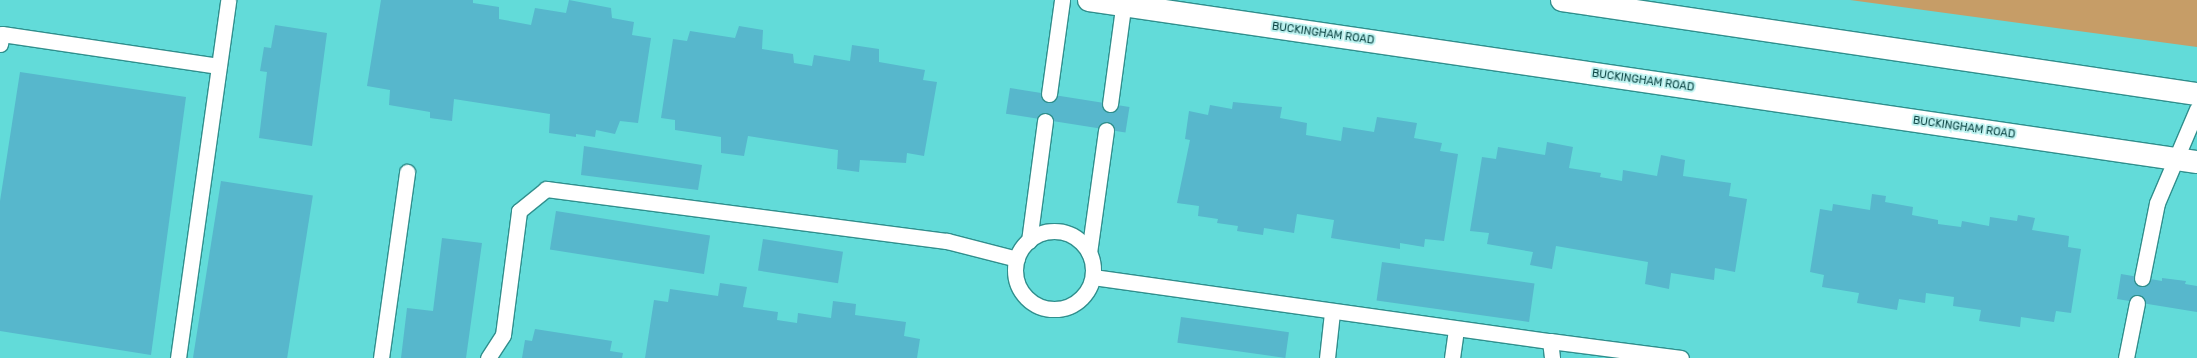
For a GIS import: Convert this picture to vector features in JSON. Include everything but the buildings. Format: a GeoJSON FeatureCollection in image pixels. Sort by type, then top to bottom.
{"type":"FeatureCollection","features":[{"type":"Feature","properties":{"kind":"street","name":"BUCKINGHAM ROAD"},"geometry":{"type":"LineString","coordinates":[[1089,0],[1123,3],[2197,162]]}},
{"type":"Feature","properties":{"kind":"street"},"geometry":{"type":"LineString","coordinates":[[1562,0],[2197,94]]}},
{"type":"Feature","properties":{"kind":"lane"},"geometry":{"type":"LineString","coordinates":[[178,358],[228,0]]}},
{"type":"Feature","properties":{"kind":"lane"},"geometry":{"type":"LineString","coordinates":[[1049,94],[1062,0]]}},
{"type":"Feature","properties":{"kind":"lane"},"geometry":{"type":"LineString","coordinates":[[1110,104],[1123,3]]}},
{"type":"Feature","properties":{"kind":"lane"},"geometry":{"type":"LineString","coordinates":[[0,44],[2,34],[219,66]]}},
{"type":"Feature","properties":{"kind":"lane"},"geometry":{"type":"LineString","coordinates":[[2142,278],[2157,203],[2197,108]]}},
{"type":"Feature","properties":{"kind":"lane"},"geometry":{"type":"LineString","coordinates":[[1029,241],[1045,121]]}},
{"type":"Feature","properties":{"kind":"lane"},"geometry":{"type":"LineString","coordinates":[[1089,253],[1082,242],[1071,235],[1059,231],[1046,232],[1029,241],[1016,259],[1015,274],[1020,288],[1029,300],[1042,307],[1058,309],[1070,306],[1080,299],[1093,277],[1089,253],[1106,130]]}},
{"type":"Feature","properties":{"kind":"lane"},"geometry":{"type":"LineString","coordinates":[[380,358],[407,172]]}},
{"type":"Feature","properties":{"kind":"lane"},"geometry":{"type":"LineString","coordinates":[[488,358],[503,335],[519,211],[546,189],[947,241],[1016,259]]}},
{"type":"Feature","properties":{"kind":"lane"},"geometry":{"type":"LineString","coordinates":[[1093,277],[1332,313],[1681,358]]}},
{"type":"Feature","properties":{"kind":"lane"},"geometry":{"type":"LineString","coordinates":[[2126,358],[2137,303]]}},
{"type":"Feature","properties":{"kind":"lane"},"geometry":{"type":"LineString","coordinates":[[1327,358],[1332,313]]}},
{"type":"Feature","properties":{"kind":"lane"},"geometry":{"type":"LineString","coordinates":[[1452,358],[1456,329]]}},
{"type":"Feature","properties":{"kind":"lane"},"geometry":{"type":"LineString","coordinates":[[1550,341],[1552,358]]}},
{"type":"Feature","properties":{"kind":"shaded area"},"geometry":{"type":"Polygon","coordinates":[[[1850,0],[2197,0],[2197,47],[1850,0]]]}}]}
